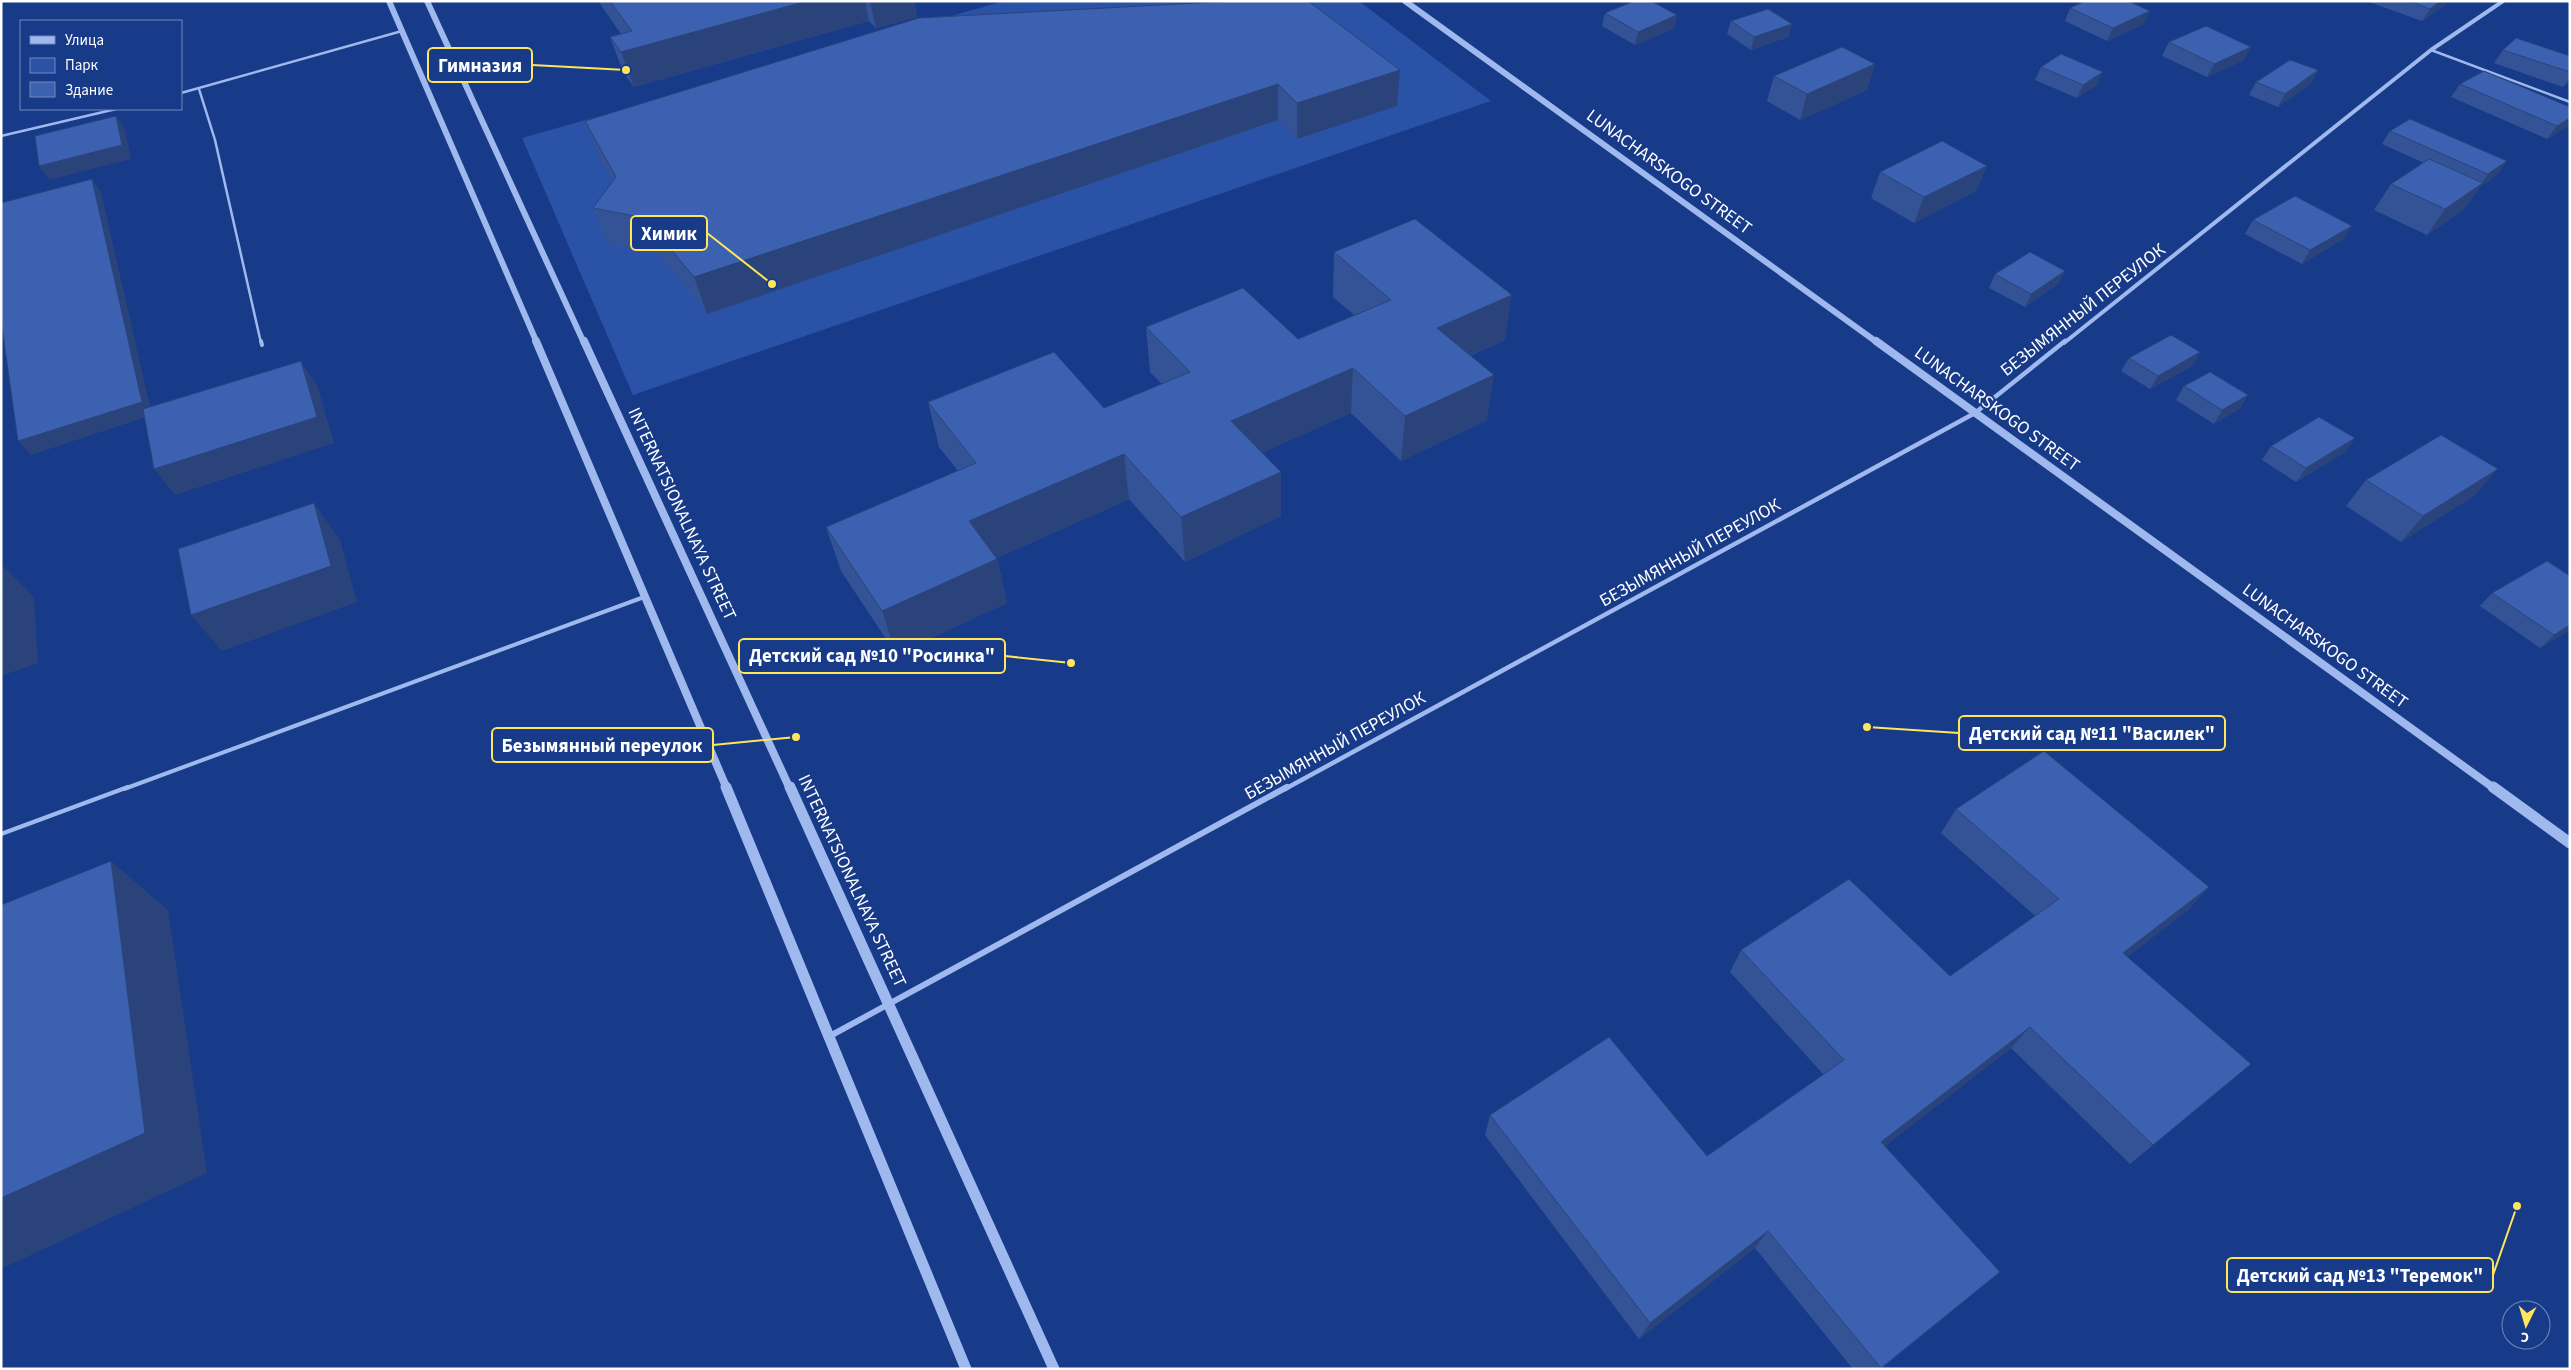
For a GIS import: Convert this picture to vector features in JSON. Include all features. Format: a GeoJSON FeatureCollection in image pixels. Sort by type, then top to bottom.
{"type":"FeatureCollection","features":[{"type":"Feature","properties":{"kind":"street"},"geometry":{"type":"LineString","coordinates":[[389,1],[646,596],[830,1036],[966,1369]]}},
{"type":"Feature","properties":{"kind":"street","name":"INTERNATSIONALNAYA STREET"},"geometry":{"type":"LineString","coordinates":[[427,1],[890,1005],[1054,1369]]}},
{"type":"Feature","properties":{"kind":"street","name":"LUNACHARSKOGO STREET"},"geometry":{"type":"LineString","coordinates":[[1405,1],[2570,843]]}},
{"type":"Feature","properties":{"kind":"street","name":"БЕЗЫМЯННЫЙ ПЕРЕУЛОК"},"geometry":{"type":"LineString","coordinates":[[830,1036],[1975,413],[2431,50],[2503,1]]}},
{"type":"Feature","properties":{"kind":"lane"},"geometry":{"type":"LineString","coordinates":[[182,93],[402,31]]}},
{"type":"Feature","properties":{"kind":"lane"},"geometry":{"type":"LineString","coordinates":[[2431,50],[2570,102]]}},
{"type":"Feature","properties":{"kind":"lane"},"geometry":{"type":"LineString","coordinates":[[199,89],[215,140],[262,345]]}},
{"type":"Feature","properties":{"kind":"lane"},"geometry":{"type":"LineString","coordinates":[[1,136],[112,110]]}},
{"type":"Feature","properties":{"kind":"lane"},"geometry":{"type":"LineString","coordinates":[[1,834],[646,596]]}},
{"type":"Feature","properties":{"kind":"green space"},"geometry":{"type":"Polygon","coordinates":[[[1004,1],[1359,1],[1491,101],[633,395],[522,138],[1004,1]]]}},
{"type":"Feature","properties":{"kind":"building"},"geometry":{"type":"Polygon","coordinates":[[[610,1],[807,1],[621,52],[610,37],[632,31],[610,1]]]}},
{"type":"Feature","properties":{"kind":"building"},"geometry":{"type":"Polygon","coordinates":[[[1235,1],[1308,1],[1400,70],[1297,103],[1278,84],[694,277],[645,218],[593,208],[616,177],[585,121],[919,18],[1235,1]]]}},
{"type":"Feature","properties":{"kind":"building"},"geometry":{"type":"Polygon","coordinates":[[[1634,1],[1651,1],[1677,15],[1638,32],[1605,13],[1634,1]]]}},
{"type":"Feature","properties":{"kind":"building"},"geometry":{"type":"Polygon","coordinates":[[[2085,1],[2128,1],[2150,11],[2113,28],[2070,8],[2085,1]]]}},
{"type":"Feature","properties":{"kind":"building"},"geometry":{"type":"Polygon","coordinates":[[[2409,1],[2440,1],[2430,9],[2409,1]]]}},
{"type":"Feature","properties":{"kind":"building"},"geometry":{"type":"Polygon","coordinates":[[[1768,9],[1792,24],[1754,37],[1731,21],[1768,9]]]}},
{"type":"Feature","properties":{"kind":"building"},"geometry":{"type":"Polygon","coordinates":[[[2206,26],[2251,47],[2214,64],[2169,42],[2206,26]]]}},
{"type":"Feature","properties":{"kind":"building"},"geometry":{"type":"Polygon","coordinates":[[[2516,38],[2570,56],[2570,72],[2503,50],[2516,38]]]}},
{"type":"Feature","properties":{"kind":"building"},"geometry":{"type":"Polygon","coordinates":[[[1842,47],[1875,64],[1807,94],[1774,76],[1842,47]]]}},
{"type":"Feature","properties":{"kind":"building"},"geometry":{"type":"Polygon","coordinates":[[[2061,54],[2103,72],[2083,85],[2041,67],[2061,54]]]}},
{"type":"Feature","properties":{"kind":"building"},"geometry":{"type":"Polygon","coordinates":[[[2290,60],[2318,70],[2285,94],[2256,82],[2290,60]]]}},
{"type":"Feature","properties":{"kind":"building"},"geometry":{"type":"Polygon","coordinates":[[[2484,71],[2570,107],[2570,118],[2557,126],[2460,84],[2484,71]]]}},
{"type":"Feature","properties":{"kind":"building"},"geometry":{"type":"Polygon","coordinates":[[[116,116],[122,145],[39,166],[35,136],[116,116]]]}},
{"type":"Feature","properties":{"kind":"building"},"geometry":{"type":"Polygon","coordinates":[[[2410,119],[2507,161],[2488,174],[2390,131],[2410,119]]]}},
{"type":"Feature","properties":{"kind":"building"},"geometry":{"type":"Polygon","coordinates":[[[1942,141],[1987,166],[1924,197],[1880,172],[1942,141]]]}},
{"type":"Feature","properties":{"kind":"building"},"geometry":{"type":"Polygon","coordinates":[[[2429,159],[2483,183],[2445,209],[2391,184],[2429,159]]]}},
{"type":"Feature","properties":{"kind":"building"},"geometry":{"type":"Polygon","coordinates":[[[92,179],[142,402],[18,441],[1,320],[1,203],[92,179]]]}},
{"type":"Feature","properties":{"kind":"building"},"geometry":{"type":"Polygon","coordinates":[[[2295,196],[2352,226],[2310,250],[2253,220],[2295,196]]]}},
{"type":"Feature","properties":{"kind":"building"},"geometry":{"type":"Polygon","coordinates":[[[1415,219],[1512,295],[1437,328],[1494,375],[1405,416],[1353,368],[1231,421],[1281,472],[1181,517],[1124,454],[969,521],[997,559],[882,611],[826,527],[976,463],[928,402],[1054,352],[1104,408],[1190,372],[1146,327],[1243,288],[1298,339],[1391,300],[1334,252],[1415,219]]]}},
{"type":"Feature","properties":{"kind":"building"},"geometry":{"type":"Polygon","coordinates":[[[2030,252],[2065,271],[2031,294],[1995,274],[2030,252]]]}},
{"type":"Feature","properties":{"kind":"building"},"geometry":{"type":"Polygon","coordinates":[[[2171,335],[2200,352],[2158,376],[2129,358],[2171,335]]]}},
{"type":"Feature","properties":{"kind":"building"},"geometry":{"type":"Polygon","coordinates":[[[301,361],[317,417],[154,469],[143,409],[301,361]]]}},
{"type":"Feature","properties":{"kind":"building"},"geometry":{"type":"Polygon","coordinates":[[[2210,372],[2248,395],[2222,410],[2184,386],[2210,372]]]}},
{"type":"Feature","properties":{"kind":"building"},"geometry":{"type":"Polygon","coordinates":[[[2319,417],[2355,438],[2306,468],[2271,446],[2319,417]]]}},
{"type":"Feature","properties":{"kind":"building"},"geometry":{"type":"Polygon","coordinates":[[[2441,435],[2498,469],[2423,516],[2366,480],[2441,435]]]}},
{"type":"Feature","properties":{"kind":"building"},"geometry":{"type":"Polygon","coordinates":[[[314,503],[331,566],[191,615],[178,549],[314,503]]]}},
{"type":"Feature","properties":{"kind":"building"},"geometry":{"type":"Polygon","coordinates":[[[2547,561],[2570,576],[2570,625],[2554,635],[2492,593],[2547,561]]]}},
{"type":"Feature","properties":{"kind":"building"},"geometry":{"type":"Polygon","coordinates":[[[2044,751],[2209,887],[2123,953],[2251,1064],[2153,1145],[2030,1027],[1881,1142],[2000,1272],[1881,1368],[1768,1231],[1650,1323],[1490,1115],[1609,1037],[1707,1156],[1844,1060],[1741,950],[1849,879],[1950,976],[2059,899],[1956,809],[2044,751]]]}},
{"type":"Feature","properties":{"kind":"building"},"geometry":{"type":"Polygon","coordinates":[[[111,861],[145,1133],[1,1198],[1,905],[111,861]]]}},
{"type":"Feature","properties":{"kind":"place","name":"Гимназия"},"geometry":{"type":"Point","coordinates":[626,70]}},
{"type":"Feature","properties":{"kind":"place","name":"Химик"},"geometry":{"type":"Point","coordinates":[772,284]}},
{"type":"Feature","properties":{"kind":"place","name":"Детский сад №10 \"Росинка\""},"geometry":{"type":"Point","coordinates":[1071,663]}},
{"type":"Feature","properties":{"kind":"place","name":"Детский сад №11 \"Василек\""},"geometry":{"type":"Point","coordinates":[1867,727]}},
{"type":"Feature","properties":{"kind":"place","name":"Безымянный переулок"},"geometry":{"type":"Point","coordinates":[796,737]}},
{"type":"Feature","properties":{"kind":"place","name":"Детский сад №13 \"Теремок\""},"geometry":{"type":"Point","coordinates":[2517,1206]}}]}
